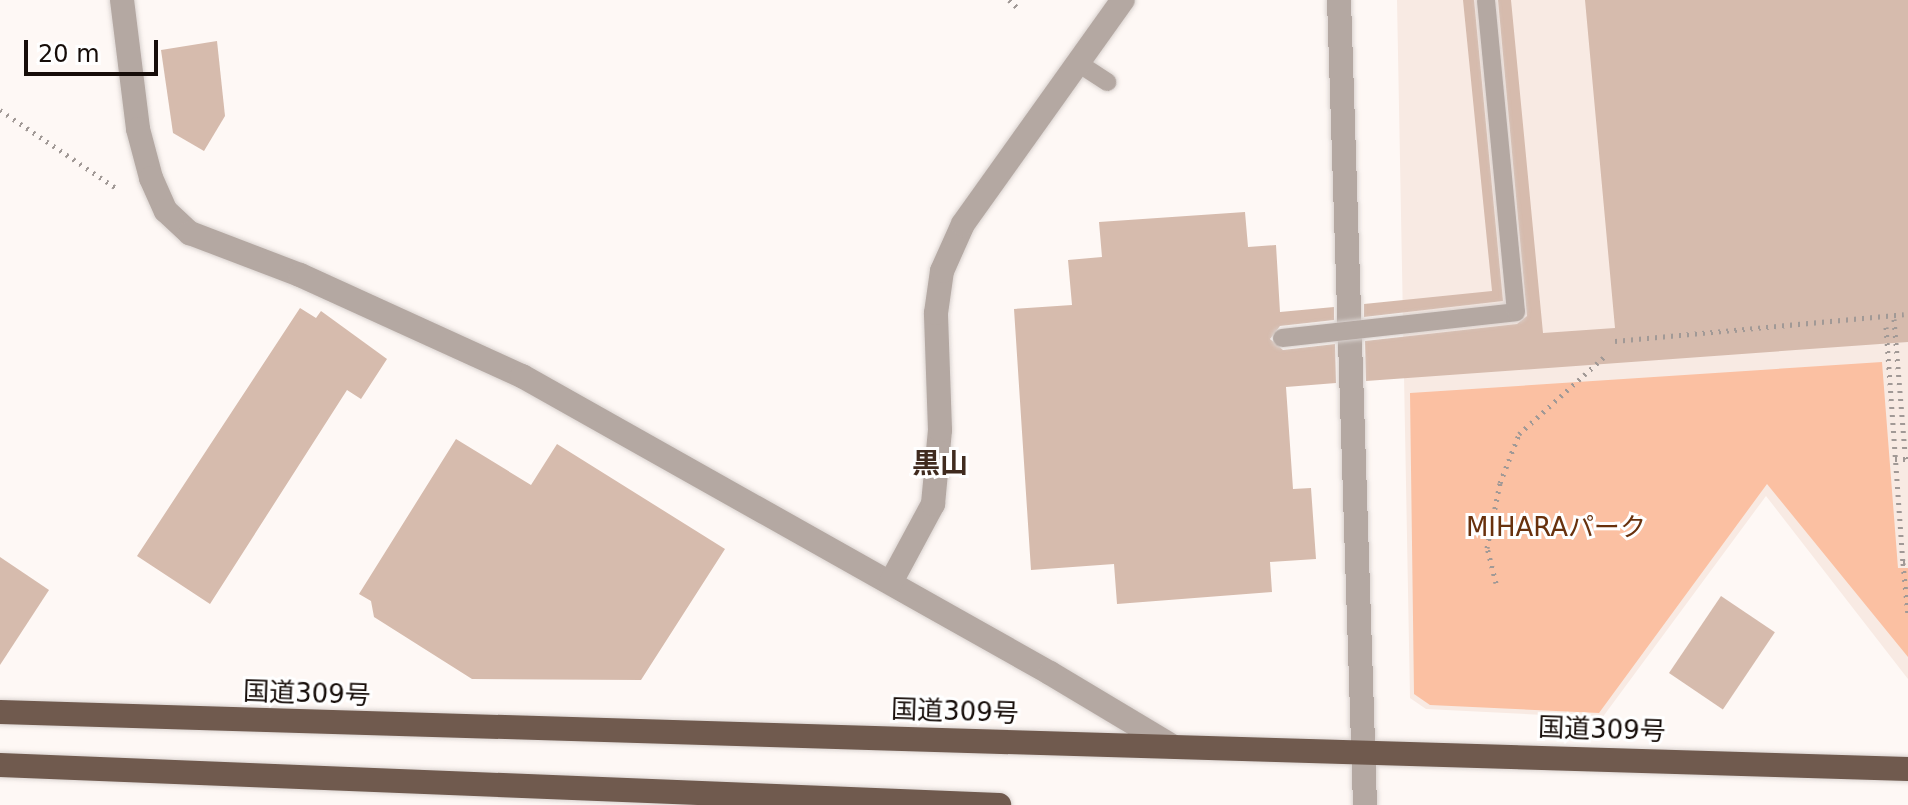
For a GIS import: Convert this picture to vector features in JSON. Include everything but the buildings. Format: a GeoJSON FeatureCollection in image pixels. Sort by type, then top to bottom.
{"type":"FeatureCollection","features":[{"type":"Feature","properties":{"kind":"highway","name":"国道309号"},"geometry":{"type":"LineString","coordinates":[[0,712],[1908,769]]}},
{"type":"Feature","properties":{"kind":"highway"},"geometry":{"type":"LineString","coordinates":[[0,765],[517,796],[999,805]]}},
{"type":"Feature","properties":{"kind":"street"},"geometry":{"type":"LineString","coordinates":[[122,0],[138,129],[166,211],[190,233],[300,275],[522,376],[891,582],[1172,746]]}},
{"type":"Feature","properties":{"kind":"street"},"geometry":{"type":"LineString","coordinates":[[891,582],[933,504],[940,430],[936,313],[942,271],[963,224],[1123,0]]}},
{"type":"Feature","properties":{"kind":"street"},"geometry":{"type":"LineString","coordinates":[[1339,0],[1365,805]]}},
{"type":"Feature","properties":{"kind":"lane"},"geometry":{"type":"LineString","coordinates":[[1282,338],[1516,312],[1486,0]]}},
{"type":"Feature","properties":{"kind":"lane"},"geometry":{"type":"LineString","coordinates":[[1078,63],[1107,82]]}},
{"type":"Feature","properties":{"kind":"path"},"geometry":{"type":"LineString","coordinates":[[1009,0],[1020,10]]}},
{"type":"Feature","properties":{"kind":"path"},"geometry":{"type":"LineString","coordinates":[[0,110],[151,212],[166,211]]}},
{"type":"Feature","properties":{"kind":"path"},"geometry":{"type":"LineString","coordinates":[[1615,341],[1904,314]]}},
{"type":"Feature","properties":{"kind":"path"},"geometry":{"type":"LineString","coordinates":[[1894,317],[1906,459],[1895,459]]}},
{"type":"Feature","properties":{"kind":"path"},"geometry":{"type":"LineString","coordinates":[[1886,327],[1908,615]]}},
{"type":"Feature","properties":{"kind":"path"},"geometry":{"type":"LineString","coordinates":[[1496,583],[1487,548],[1500,483],[1519,434],[1606,355]]}},
{"type":"Feature","properties":{"kind":"shaded area"},"geometry":{"type":"Polygon","coordinates":[[[1397,0],[1908,0],[1908,679],[1766,496],[1602,718],[1426,709],[1410,698],[1397,0]]]}},
{"type":"Feature","properties":{"kind":"green space","name":"MIHARAパーク"},"geometry":{"type":"Polygon","coordinates":[[[1882,362],[1898,568],[1908,568],[1908,657],[1767,484],[1599,713],[1430,705],[1414,694],[1410,393],[1882,362]]]}},
{"type":"Feature","properties":{"kind":"district","name":"黒山"},"geometry":{"type":"Point","coordinates":[940,464]}}]}
